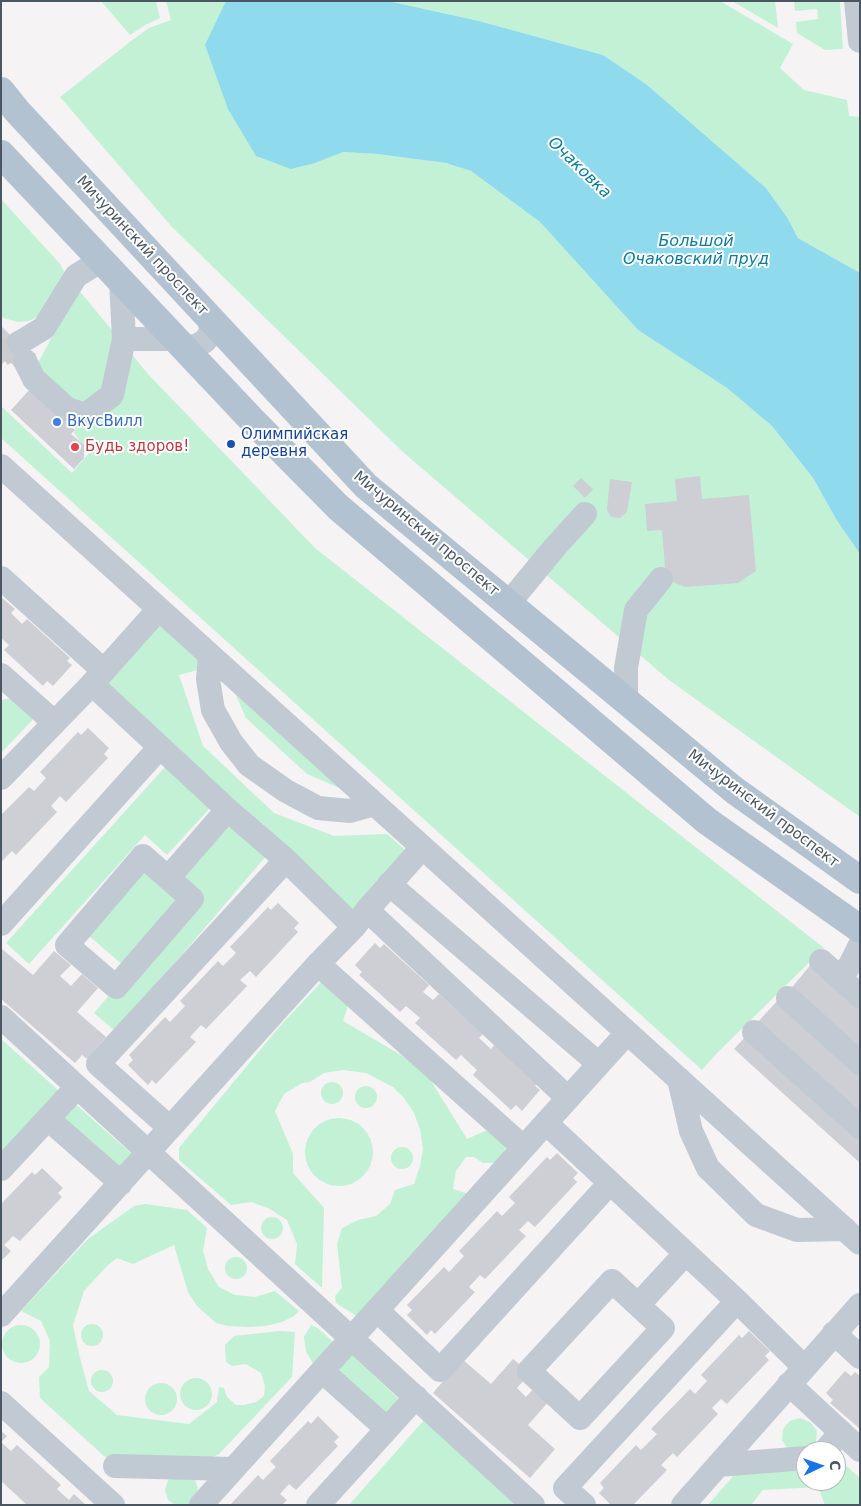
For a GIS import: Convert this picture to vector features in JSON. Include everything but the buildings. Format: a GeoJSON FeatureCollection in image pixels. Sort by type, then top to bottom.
{"type":"FeatureCollection","features":[{"type":"Feature","properties":{"kind":"main road","name":"Мичуринский проспект"},"geometry":{"type":"LineString","coordinates":[[1,91],[205,314],[366,486],[734,790],[860,880]]}},
{"type":"Feature","properties":{"kind":"main road"},"geometry":{"type":"LineString","coordinates":[[1,154],[252,420],[338,507],[707,821],[860,928]]}},
{"type":"Feature","properties":{"kind":"street"},"geometry":{"type":"LineString","coordinates":[[856,1],[860,41]]}},
{"type":"Feature","properties":{"kind":"street"},"geometry":{"type":"LineString","coordinates":[[102,260],[76,276],[44,328],[22,352],[34,379],[67,409],[85,415],[112,395],[124,339],[121,281]]}},
{"type":"Feature","properties":{"kind":"street"},"geometry":{"type":"LineString","coordinates":[[124,339],[176,340],[183,345],[198,346],[204,342],[211,328],[205,314]]}},
{"type":"Feature","properties":{"kind":"street"},"geometry":{"type":"LineString","coordinates":[[1,466],[852,1236]]}},
{"type":"Feature","properties":{"kind":"street"},"geometry":{"type":"LineString","coordinates":[[508,604],[585,514]]}},
{"type":"Feature","properties":{"kind":"street"},"geometry":{"type":"LineString","coordinates":[[1,578],[97,677],[160,747],[229,811],[286,860],[360,918],[568,1098]]}},
{"type":"Feature","properties":{"kind":"street"},"geometry":{"type":"LineString","coordinates":[[626,701],[626,668],[636,610],[661,579]]}},
{"type":"Feature","properties":{"kind":"street"},"geometry":{"type":"LineString","coordinates":[[1,778],[158,610]]}},
{"type":"Feature","properties":{"kind":"street"},"geometry":{"type":"LineString","coordinates":[[210,656],[208,679],[213,710],[231,742],[249,765],[286,791],[318,808],[350,811],[374,804]]}},
{"type":"Feature","properties":{"kind":"street"},"geometry":{"type":"LineString","coordinates":[[1,675],[54,722]]}},
{"type":"Feature","properties":{"kind":"street"},"geometry":{"type":"LineString","coordinates":[[1,924],[160,747]]}},
{"type":"Feature","properties":{"kind":"street"},"geometry":{"type":"LineString","coordinates":[[168,878],[222,816],[229,811]]}},
{"type":"Feature","properties":{"kind":"street"},"geometry":{"type":"LineString","coordinates":[[1,1315],[422,848]]}},
{"type":"Feature","properties":{"kind":"street"},"geometry":{"type":"LineString","coordinates":[[143,856],[168,878],[192,899],[116,987],[67,945],[143,856]]}},
{"type":"Feature","properties":{"kind":"street"},"geometry":{"type":"LineString","coordinates":[[170,1128],[98,1064],[286,860]]}},
{"type":"Feature","properties":{"kind":"street"},"geometry":{"type":"LineString","coordinates":[[389,884],[598,1064]]}},
{"type":"Feature","properties":{"kind":"street"},"geometry":{"type":"LineString","coordinates":[[840,978],[850,965],[860,945]]}},
{"type":"Feature","properties":{"kind":"street"},"geometry":{"type":"LineString","coordinates":[[821,961],[860,996]]}},
{"type":"Feature","properties":{"kind":"street"},"geometry":{"type":"LineString","coordinates":[[318,964],[523,1148]]}},
{"type":"Feature","properties":{"kind":"street"},"geometry":{"type":"LineString","coordinates":[[788,998],[860,1062]]}},
{"type":"Feature","properties":{"kind":"street"},"geometry":{"type":"LineString","coordinates":[[1,1017],[533,1505]]}},
{"type":"Feature","properties":{"kind":"street"},"geometry":{"type":"LineString","coordinates":[[754,1032],[860,1127]]}},
{"type":"Feature","properties":{"kind":"street"},"geometry":{"type":"LineString","coordinates":[[201,1505],[627,1033]]}},
{"type":"Feature","properties":{"kind":"street"},"geometry":{"type":"LineString","coordinates":[[679,1080],[691,1131],[708,1168],[756,1215],[797,1230],[852,1236]]}},
{"type":"Feature","properties":{"kind":"street"},"geometry":{"type":"LineString","coordinates":[[1,1169],[77,1087]]}},
{"type":"Feature","properties":{"kind":"street"},"geometry":{"type":"LineString","coordinates":[[48,1119],[120,1183]]}},
{"type":"Feature","properties":{"kind":"street"},"geometry":{"type":"LineString","coordinates":[[546,1123],[737,1301],[841,1432],[860,1450]]}},
{"type":"Feature","properties":{"kind":"street"},"geometry":{"type":"LineString","coordinates":[[378,1311],[440,1370],[610,1183]]}},
{"type":"Feature","properties":{"kind":"street"},"geometry":{"type":"LineString","coordinates":[[638,1305],[685,1254]]}},
{"type":"Feature","properties":{"kind":"street"},"geometry":{"type":"LineString","coordinates":[[612,1281],[638,1305],[663,1328],[580,1418],[530,1371],[612,1281]]}},
{"type":"Feature","properties":{"kind":"street"},"geometry":{"type":"LineString","coordinates":[[584,1505],[565,1488],[737,1301]]}},
{"type":"Feature","properties":{"kind":"street"},"geometry":{"type":"LineString","coordinates":[[683,1505],[796,1375],[860,1305]]}},
{"type":"Feature","properties":{"kind":"street"},"geometry":{"type":"LineString","coordinates":[[834,1333],[860,1357]]}},
{"type":"Feature","properties":{"kind":"street"},"geometry":{"type":"LineString","coordinates":[[322,1371],[387,1428]]}},
{"type":"Feature","properties":{"kind":"street"},"geometry":{"type":"LineString","coordinates":[[318,1505],[416,1397]]}},
{"type":"Feature","properties":{"kind":"street"},"geometry":{"type":"LineString","coordinates":[[1,1403],[113,1505]]}},
{"type":"Feature","properties":{"kind":"street"},"geometry":{"type":"LineString","coordinates":[[833,1441],[841,1432]]}},
{"type":"Feature","properties":{"kind":"street"},"geometry":{"type":"LineString","coordinates":[[718,1465],[796,1459]]}},
{"type":"Feature","properties":{"kind":"street"},"geometry":{"type":"LineString","coordinates":[[115,1466],[233,1469]]}},
{"type":"Feature","properties":{"kind":"green space"},"geometry":{"type":"Polygon","coordinates":[[[101,1],[156,1],[160,18],[130,35],[101,1]]]}},
{"type":"Feature","properties":{"kind":"green space"},"geometry":{"type":"Polygon","coordinates":[[[166,1],[226,1],[315,163],[342,152],[377,154],[446,163],[471,171],[540,222],[638,330],[727,388],[772,426],[813,478],[836,519],[860,554],[860,817],[669,680],[404,453],[172,227],[60,97],[149,28],[171,20],[166,1]]]}},
{"type":"Feature","properties":{"kind":"green space"},"geometry":{"type":"Polygon","coordinates":[[[388,1],[720,1],[793,44],[780,68],[804,90],[847,100],[849,116],[860,117],[860,273],[798,238],[787,217],[766,188],[646,84],[603,55],[479,21],[388,1]]]}},
{"type":"Feature","properties":{"kind":"green space"},"geometry":{"type":"Polygon","coordinates":[[[732,1],[775,1],[778,28],[732,1]]]}},
{"type":"Feature","properties":{"kind":"green space"},"geometry":{"type":"Polygon","coordinates":[[[794,1],[840,1],[843,49],[825,50],[797,33],[796,22],[818,19],[817,9],[795,11],[794,1]]]}},
{"type":"Feature","properties":{"kind":"green space"},"geometry":{"type":"Polygon","coordinates":[[[1,199],[60,264],[64,271],[62,279],[38,317],[28,321],[17,322],[1,317],[1,199]]]}},
{"type":"Feature","properties":{"kind":"green space"},"geometry":{"type":"Polygon","coordinates":[[[78,289],[148,374],[315,548],[824,948],[702,1070],[1,438],[1,406],[72,473],[89,453],[74,433],[83,409],[32,371],[78,289]]]}},
{"type":"Feature","properties":{"kind":"green space"},"geometry":{"type":"Polygon","coordinates":[[[158,610],[209,667],[179,675],[203,746],[274,813],[334,836],[387,834],[414,858],[354,927],[92,684],[158,610]]]}},
{"type":"Feature","properties":{"kind":"green space"},"geometry":{"type":"Polygon","coordinates":[[[235,693],[344,790],[307,774],[246,718],[235,693]]]}},
{"type":"Feature","properties":{"kind":"green space"},"geometry":{"type":"Polygon","coordinates":[[[25,696],[41,711],[1,753],[1,700],[25,696]]]}},
{"type":"Feature","properties":{"kind":"green space"},"geometry":{"type":"Polygon","coordinates":[[[166,766],[211,807],[167,855],[145,835],[29,964],[6,943],[166,766]]]}},
{"type":"Feature","properties":{"kind":"green space"},"geometry":{"type":"Polygon","coordinates":[[[222,816],[267,855],[116,1032],[94,1013],[130,971],[81,929],[143,856],[169,878],[222,816]]]}},
{"type":"Feature","properties":{"kind":"green space"},"geometry":{"type":"Polygon","coordinates":[[[329,974],[348,991],[347,1009],[343,1021],[423,1068],[467,1139],[485,1131],[496,1132],[506,1146],[503,1156],[493,1163],[483,1163],[474,1157],[466,1157],[456,1171],[453,1189],[469,1194],[358,1317],[336,1303],[335,1296],[342,1288],[337,1244],[342,1228],[358,1220],[376,1216],[390,1204],[395,1190],[414,1184],[423,1149],[420,1129],[414,1113],[404,1098],[393,1087],[366,1073],[343,1070],[324,1073],[284,1094],[275,1111],[293,1154],[293,1173],[324,1208],[322,1288],[295,1264],[297,1244],[287,1220],[268,1208],[251,1202],[231,1205],[179,1160],[179,1148],[280,1026],[329,974]]]}},
{"type":"Feature","properties":{"kind":"green space"},"geometry":{"type":"Polygon","coordinates":[[[1,1039],[67,1098],[1,1167],[1,1039]]]}},
{"type":"Feature","properties":{"kind":"green space"},"geometry":{"type":"Polygon","coordinates":[[[332,1082],[342,1089],[343,1093],[336,1103],[332,1104],[322,1097],[321,1093],[328,1083],[332,1082]]]}},
{"type":"Feature","properties":{"kind":"green space"},"geometry":{"type":"Polygon","coordinates":[[[366,1086],[376,1093],[377,1097],[370,1107],[366,1108],[356,1101],[355,1097],[362,1087],[366,1086]]]}},
{"type":"Feature","properties":{"kind":"green space"},"geometry":{"type":"Polygon","coordinates":[[[74,1103],[140,1161],[121,1183],[55,1125],[74,1103]]]}},
{"type":"Feature","properties":{"kind":"green space"},"geometry":{"type":"Polygon","coordinates":[[[339,1118],[352,1120],[363,1128],[371,1139],[373,1152],[371,1165],[363,1176],[352,1184],[339,1186],[326,1184],[315,1176],[307,1165],[305,1152],[307,1139],[315,1128],[326,1120],[339,1118]]]}},
{"type":"Feature","properties":{"kind":"green space"},"geometry":{"type":"Polygon","coordinates":[[[402,1147],[412,1154],[413,1158],[406,1168],[402,1169],[392,1162],[391,1158],[398,1148],[402,1147]]]}},
{"type":"Feature","properties":{"kind":"green space"},"geometry":{"type":"Polygon","coordinates":[[[145,1204],[187,1210],[207,1228],[203,1251],[208,1269],[219,1287],[235,1295],[255,1297],[275,1291],[299,1311],[282,1322],[265,1326],[228,1326],[216,1323],[197,1306],[188,1292],[174,1245],[133,1264],[117,1258],[84,1291],[73,1325],[80,1358],[89,1391],[117,1415],[189,1424],[217,1402],[219,1387],[224,1388],[227,1397],[236,1405],[256,1402],[264,1396],[265,1386],[261,1373],[246,1364],[232,1366],[226,1362],[225,1345],[234,1336],[280,1331],[295,1332],[292,1377],[219,1454],[200,1463],[115,1466],[40,1398],[39,1377],[49,1367],[50,1341],[41,1321],[21,1311],[88,1239],[134,1206],[145,1204]]]}},
{"type":"Feature","properties":{"kind":"green space"},"geometry":{"type":"Polygon","coordinates":[[[272,1217],[282,1224],[283,1228],[276,1238],[272,1239],[262,1232],[261,1228],[268,1218],[272,1217]]]}},
{"type":"Feature","properties":{"kind":"green space"},"geometry":{"type":"Polygon","coordinates":[[[236,1257],[246,1264],[247,1268],[240,1278],[236,1279],[226,1272],[225,1268],[232,1258],[236,1257]]]}},
{"type":"Feature","properties":{"kind":"green space"},"geometry":{"type":"Polygon","coordinates":[[[92,1324],[102,1331],[103,1335],[96,1345],[92,1346],[82,1339],[81,1335],[88,1325],[92,1324]]]}},
{"type":"Feature","properties":{"kind":"green space"},"geometry":{"type":"Polygon","coordinates":[[[21,1325],[28,1326],[34,1331],[39,1337],[39,1351],[34,1357],[28,1362],[21,1363],[14,1362],[8,1357],[3,1351],[2,1344],[3,1337],[8,1331],[14,1326],[21,1325]]]}},
{"type":"Feature","properties":{"kind":"green space"},"geometry":{"type":"Polygon","coordinates":[[[311,1325],[318,1328],[333,1342],[314,1365],[306,1352],[304,1337],[311,1325]]]}},
{"type":"Feature","properties":{"kind":"green space"},"geometry":{"type":"Polygon","coordinates":[[[349,1352],[407,1407],[387,1429],[327,1375],[349,1352]]]}},
{"type":"Feature","properties":{"kind":"green space"},"geometry":{"type":"Polygon","coordinates":[[[102,1370],[112,1377],[113,1381],[106,1391],[102,1392],[92,1385],[91,1381],[98,1371],[102,1370]]]}},
{"type":"Feature","properties":{"kind":"green space"},"geometry":{"type":"Polygon","coordinates":[[[196,1378],[208,1382],[212,1394],[208,1406],[196,1410],[184,1406],[180,1394],[184,1382],[196,1378]]]}},
{"type":"Feature","properties":{"kind":"green space"},"geometry":{"type":"Polygon","coordinates":[[[161,1383],[173,1387],[177,1399],[173,1411],[161,1415],[149,1411],[145,1399],[149,1387],[161,1383]]]}},
{"type":"Feature","properties":{"kind":"green space"},"geometry":{"type":"Polygon","coordinates":[[[800,1418],[810,1422],[817,1431],[816,1441],[796,1441],[796,1450],[788,1449],[782,1440],[783,1429],[790,1421],[800,1418]]]}},
{"type":"Feature","properties":{"kind":"green space"},"geometry":{"type":"Polygon","coordinates":[[[424,1420],[516,1505],[349,1505],[424,1420]]]}},
{"type":"Feature","properties":{"kind":"green space"},"geometry":{"type":"Polygon","coordinates":[[[796,1464],[796,1488],[763,1490],[751,1505],[708,1505],[740,1468],[796,1464]]]}},
{"type":"Feature","properties":{"kind":"green space"},"geometry":{"type":"Polygon","coordinates":[[[846,1466],[860,1478],[860,1505],[825,1505],[820,1491],[846,1491],[846,1466]]]}},
{"type":"Feature","properties":{"kind":"green space"},"geometry":{"type":"Polygon","coordinates":[[[176,1474],[195,1479],[198,1489],[195,1499],[188,1505],[175,1505],[168,1500],[165,1490],[168,1480],[176,1474]]]}},
{"type":"Feature","properties":{"kind":"water","name":"Большой Очаковский пруд"},"geometry":{"type":"Polygon","coordinates":[[[226,1],[388,1],[479,21],[603,55],[646,84],[766,188],[787,217],[798,238],[860,273],[860,554],[836,519],[813,478],[772,426],[727,388],[638,330],[540,222],[471,171],[446,163],[377,154],[343,152],[315,163],[291,169],[256,156],[228,109],[205,45],[226,1]]]}},
{"type":"Feature","properties":{"kind":"tunnel"},"geometry":{"type":"LineString","coordinates":[[1,355],[19,343],[25,361]]}},
{"type":"Feature","properties":{"kind":"place","name":"ВкусВилл"},"geometry":{"type":"Point","coordinates":[57,422]}},
{"type":"Feature","properties":{"kind":"place","name":"Олимпийская деревня"},"geometry":{"type":"Point","coordinates":[231,444]}},
{"type":"Feature","properties":{"kind":"place","name":"Будь здоров!"},"geometry":{"type":"Point","coordinates":[75,447]}},
{"type":"Feature","properties":{"kind":"water label","name":"Очаковка"},"geometry":{"type":"Point","coordinates":[579,168]}}]}
